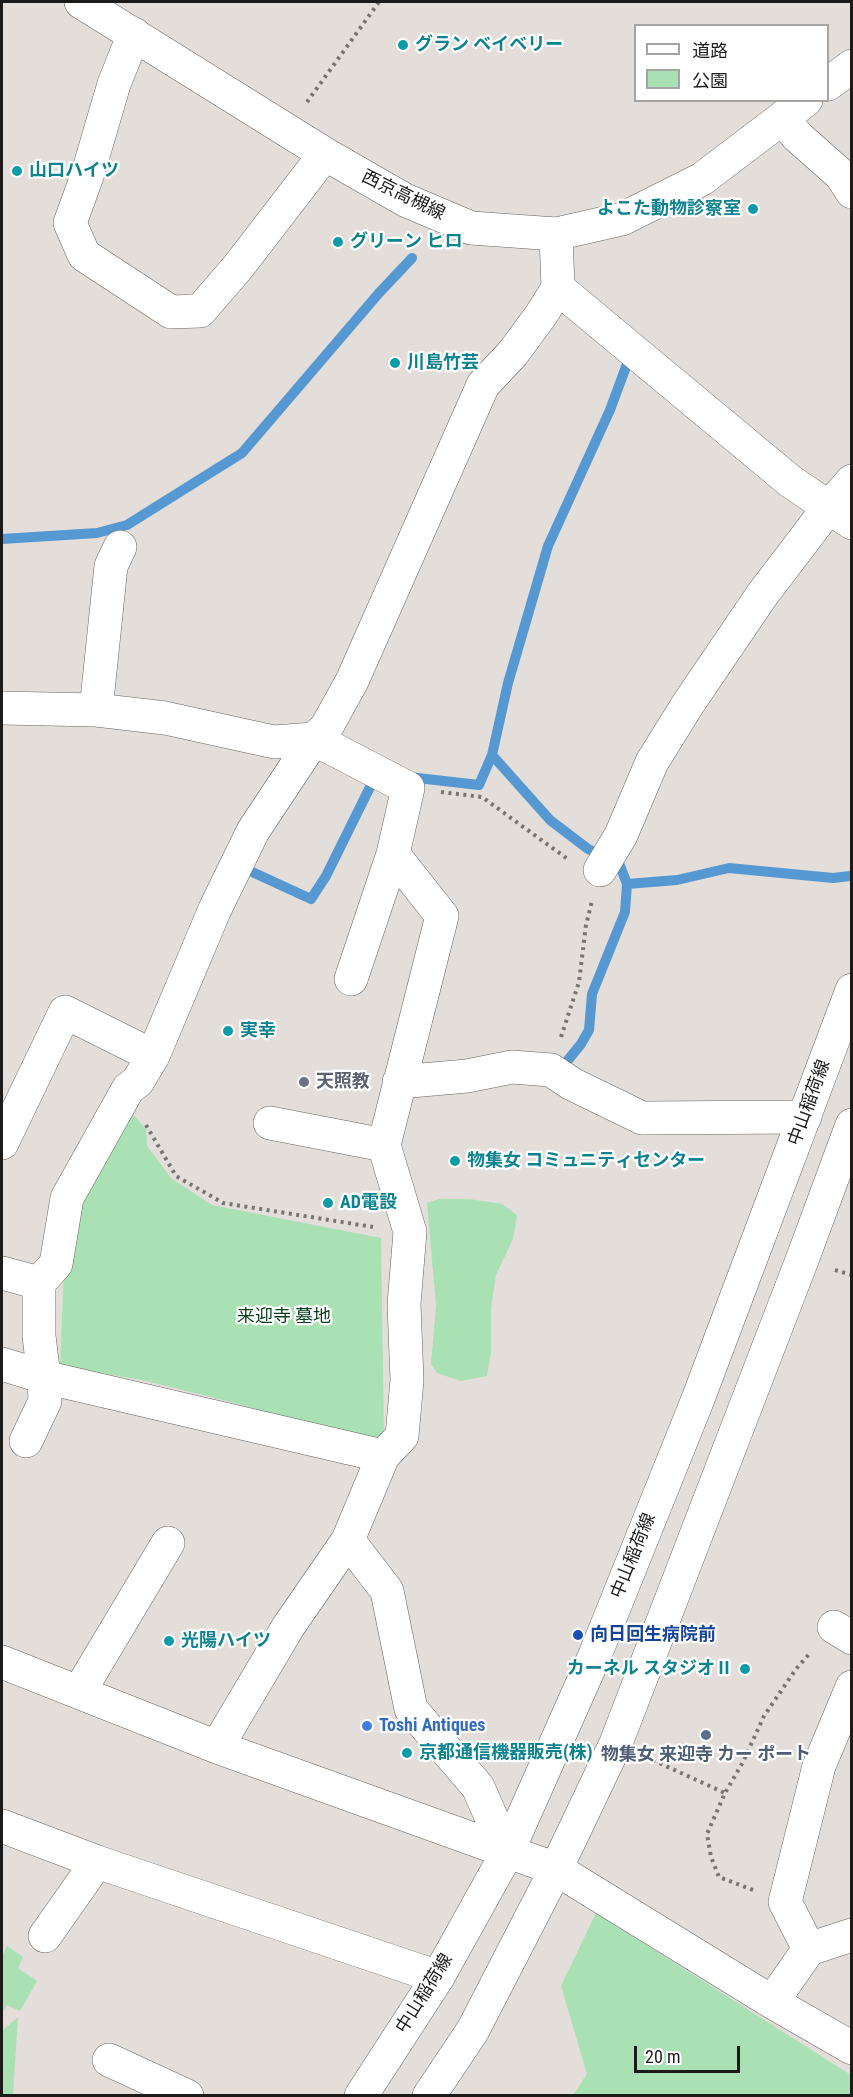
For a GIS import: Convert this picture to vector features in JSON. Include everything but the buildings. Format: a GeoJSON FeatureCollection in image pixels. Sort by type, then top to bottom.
{"type":"FeatureCollection","features":[{"type":"Feature","properties":{"kind":"street","name":"西京高槻線"},"geometry":{"type":"LineString","coordinates":[[81,2],[325,154],[405,200],[471,228],[556,234],[622,219],[702,179],[795,109]]}},
{"type":"Feature","properties":{"kind":"street"},"geometry":{"type":"LineString","coordinates":[[134,34],[114,84],[87,176],[70,223],[84,255],[171,312],[200,311],[238,267],[325,154]]}},
{"type":"Feature","properties":{"kind":"street"},"geometry":{"type":"LineString","coordinates":[[829,83],[852,66]]}},
{"type":"Feature","properties":{"kind":"street"},"geometry":{"type":"LineString","coordinates":[[795,109],[797,136],[841,175],[852,192]]}},
{"type":"Feature","properties":{"kind":"street"},"geometry":{"type":"LineString","coordinates":[[26,1441],[45,1401],[39,1336],[39,1283],[56,1264],[67,1198],[128,1089],[138,1081],[153,1056],[215,909],[253,831],[314,739],[326,729],[352,681],[483,385],[513,353],[558,288],[556,234]]}},
{"type":"Feature","properties":{"kind":"street"},"geometry":{"type":"LineString","coordinates":[[558,288],[790,481],[840,515]]}},
{"type":"Feature","properties":{"kind":"street"},"geometry":{"type":"LineString","coordinates":[[600,870],[621,836],[652,762],[688,704],[762,595],[840,515],[852,481]]}},
{"type":"Feature","properties":{"kind":"street"},"geometry":{"type":"LineString","coordinates":[[96,710],[111,566],[120,547]]}},
{"type":"Feature","properties":{"kind":"street"},"geometry":{"type":"LineString","coordinates":[[2,708],[96,710],[165,718],[274,742],[314,739],[408,788],[393,854],[351,979]]}},
{"type":"Feature","properties":{"kind":"street"},"geometry":{"type":"LineString","coordinates":[[217,1747],[288,1627],[348,1540],[383,1456],[402,1436],[407,1380],[404,1304],[410,1232],[384,1145],[442,916],[393,854]]}},
{"type":"Feature","properties":{"kind":"street","name":"中山稲荷線"},"geometry":{"type":"LineString","coordinates":[[361,2096],[438,1977],[507,1853],[595,1655],[698,1399],[852,990]]}},
{"type":"Feature","properties":{"kind":"street"},"geometry":{"type":"LineString","coordinates":[[2,1143],[64,1012],[153,1056]]}},
{"type":"Feature","properties":{"kind":"street"},"geometry":{"type":"LineString","coordinates":[[399,1082],[467,1076],[512,1067],[550,1070],[572,1084],[642,1118],[805,1117]]}},
{"type":"Feature","properties":{"kind":"street"},"geometry":{"type":"LineString","coordinates":[[270,1122],[384,1145]]}},
{"type":"Feature","properties":{"kind":"street"},"geometry":{"type":"LineString","coordinates":[[429,2096],[472,2030],[556,1869],[616,1743],[852,1125]]}},
{"type":"Feature","properties":{"kind":"street"},"geometry":{"type":"LineString","coordinates":[[2,1273],[39,1283]]}},
{"type":"Feature","properties":{"kind":"street"},"geometry":{"type":"LineString","coordinates":[[2,1364],[44,1377],[383,1456]]}},
{"type":"Feature","properties":{"kind":"street"},"geometry":{"type":"LineString","coordinates":[[348,1540],[387,1591],[411,1710],[478,1787],[507,1853]]}},
{"type":"Feature","properties":{"kind":"street"},"geometry":{"type":"LineString","coordinates":[[79,1692],[168,1543]]}},
{"type":"Feature","properties":{"kind":"street"},"geometry":{"type":"LineString","coordinates":[[2,1662],[217,1747],[556,1869],[772,2002],[852,2048]]}},
{"type":"Feature","properties":{"kind":"street"},"geometry":{"type":"LineString","coordinates":[[809,1949],[785,1902],[819,1766],[852,1687]]}},
{"type":"Feature","properties":{"kind":"street"},"geometry":{"type":"LineString","coordinates":[[2,1826],[97,1862],[438,1977]]}},
{"type":"Feature","properties":{"kind":"street"},"geometry":{"type":"LineString","coordinates":[[45,1936],[97,1862]]}},
{"type":"Feature","properties":{"kind":"street"},"geometry":{"type":"LineString","coordinates":[[772,2002],[809,1949],[852,1935]]}},
{"type":"Feature","properties":{"kind":"street"},"geometry":{"type":"LineString","coordinates":[[109,2060],[187,2096]]}},
{"type":"Feature","properties":{"kind":"path"},"geometry":{"type":"LineString","coordinates":[[287,130],[379,2]]}},
{"type":"Feature","properties":{"kind":"path"},"geometry":{"type":"LineString","coordinates":[[408,788],[482,797],[574,863],[600,870],[586,925],[579,982],[550,1070]]}},
{"type":"Feature","properties":{"kind":"path"},"geometry":{"type":"LineString","coordinates":[[128,1089],[157,1146],[176,1176],[223,1203],[410,1232]]}},
{"type":"Feature","properties":{"kind":"path"},"geometry":{"type":"LineString","coordinates":[[785,1902],[719,1876],[711,1857],[707,1834],[764,1716],[796,1669],[843,1633]]}},
{"type":"Feature","properties":{"kind":"path"},"geometry":{"type":"LineString","coordinates":[[616,1743],[725,1793]]}},
{"type":"Feature","properties":{"kind":"green space","name":"来迎寺 墓地"},"geometry":{"type":"Polygon","coordinates":[[[124,1105],[146,1129],[147,1146],[172,1179],[212,1205],[381,1238],[384,1435],[370,1442],[231,1402],[142,1380],[60,1366],[66,1221],[124,1105]]]}},
{"type":"Feature","properties":{"kind":"green space"},"geometry":{"type":"Polygon","coordinates":[[[439,1199],[469,1199],[502,1204],[517,1215],[513,1239],[496,1275],[491,1308],[491,1352],[487,1376],[461,1381],[437,1373],[431,1364],[436,1305],[427,1203],[439,1199]]]}},
{"type":"Feature","properties":{"kind":"green space"},"geometry":{"type":"Polygon","coordinates":[[[596,1913],[851,2075],[851,2095],[573,2095],[587,2074],[561,1986],[596,1913]]]}},
{"type":"Feature","properties":{"kind":"green space"},"geometry":{"type":"Polygon","coordinates":[[[7,1946],[23,1957],[18,1968],[37,1981],[20,2011],[7,2005],[2,2013],[2,1957],[7,1946]]]}},
{"type":"Feature","properties":{"kind":"green space"},"geometry":{"type":"Polygon","coordinates":[[[18,2017],[13,2095],[2,2095],[2,2031],[18,2017]]]}},
{"type":"Feature","properties":{"kind":"waterway"},"geometry":{"type":"LineString","coordinates":[[2,539],[97,533],[127,525],[242,453],[379,293],[412,258]]}},
{"type":"Feature","properties":{"kind":"waterway"},"geometry":{"type":"LineString","coordinates":[[568,1060],[589,1030],[592,994],[625,912],[627,884],[619,863],[588,849],[550,820],[492,755],[508,683],[548,546],[610,410],[627,364]]}},
{"type":"Feature","properties":{"kind":"waterway"},"geometry":{"type":"LineString","coordinates":[[409,777],[479,785],[492,755]]}},
{"type":"Feature","properties":{"kind":"waterway"},"geometry":{"type":"LineString","coordinates":[[250,871],[311,899],[326,876],[373,781]]}},
{"type":"Feature","properties":{"kind":"waterway"},"geometry":{"type":"LineString","coordinates":[[627,884],[677,880],[729,868],[833,878],[850,876]]}},
{"type":"Feature","properties":{"kind":"place","name":"グラン ベイベリー"},"geometry":{"type":"Point","coordinates":[403,45]}},
{"type":"Feature","properties":{"kind":"place","name":"山口ハイツ"},"geometry":{"type":"Point","coordinates":[17,171]}},
{"type":"Feature","properties":{"kind":"place","name":"よこた動物診察室"},"geometry":{"type":"Point","coordinates":[753,209]}},
{"type":"Feature","properties":{"kind":"place","name":"グリーン ヒロ"},"geometry":{"type":"Point","coordinates":[338,242]}},
{"type":"Feature","properties":{"kind":"place","name":"川島竹芸"},"geometry":{"type":"Point","coordinates":[395,363]}},
{"type":"Feature","properties":{"kind":"place","name":"実幸"},"geometry":{"type":"Point","coordinates":[228,1031]}},
{"type":"Feature","properties":{"kind":"place","name":"天照教"},"geometry":{"type":"Point","coordinates":[304,1082]}},
{"type":"Feature","properties":{"kind":"place","name":"物集女 コミュニティセンター"},"geometry":{"type":"Point","coordinates":[455,1161]}},
{"type":"Feature","properties":{"kind":"place","name":"AD電設"},"geometry":{"type":"Point","coordinates":[328,1203]}},
{"type":"Feature","properties":{"kind":"place","name":"向日回生病院前"},"geometry":{"type":"Point","coordinates":[578,1635]}},
{"type":"Feature","properties":{"kind":"place","name":"光陽ハイツ"},"geometry":{"type":"Point","coordinates":[169,1641]}},
{"type":"Feature","properties":{"kind":"place","name":"カーネル スタジオⅡ"},"geometry":{"type":"Point","coordinates":[745,1669]}},
{"type":"Feature","properties":{"kind":"place","name":"Toshi Antiques"},"geometry":{"type":"Point","coordinates":[367,1726]}},
{"type":"Feature","properties":{"kind":"place","name":"物集女 来迎寺 カー ポート"},"geometry":{"type":"Point","coordinates":[706,1735]}},
{"type":"Feature","properties":{"kind":"place","name":"京都通信機器販売(株)"},"geometry":{"type":"Point","coordinates":[407,1753]}}]}
